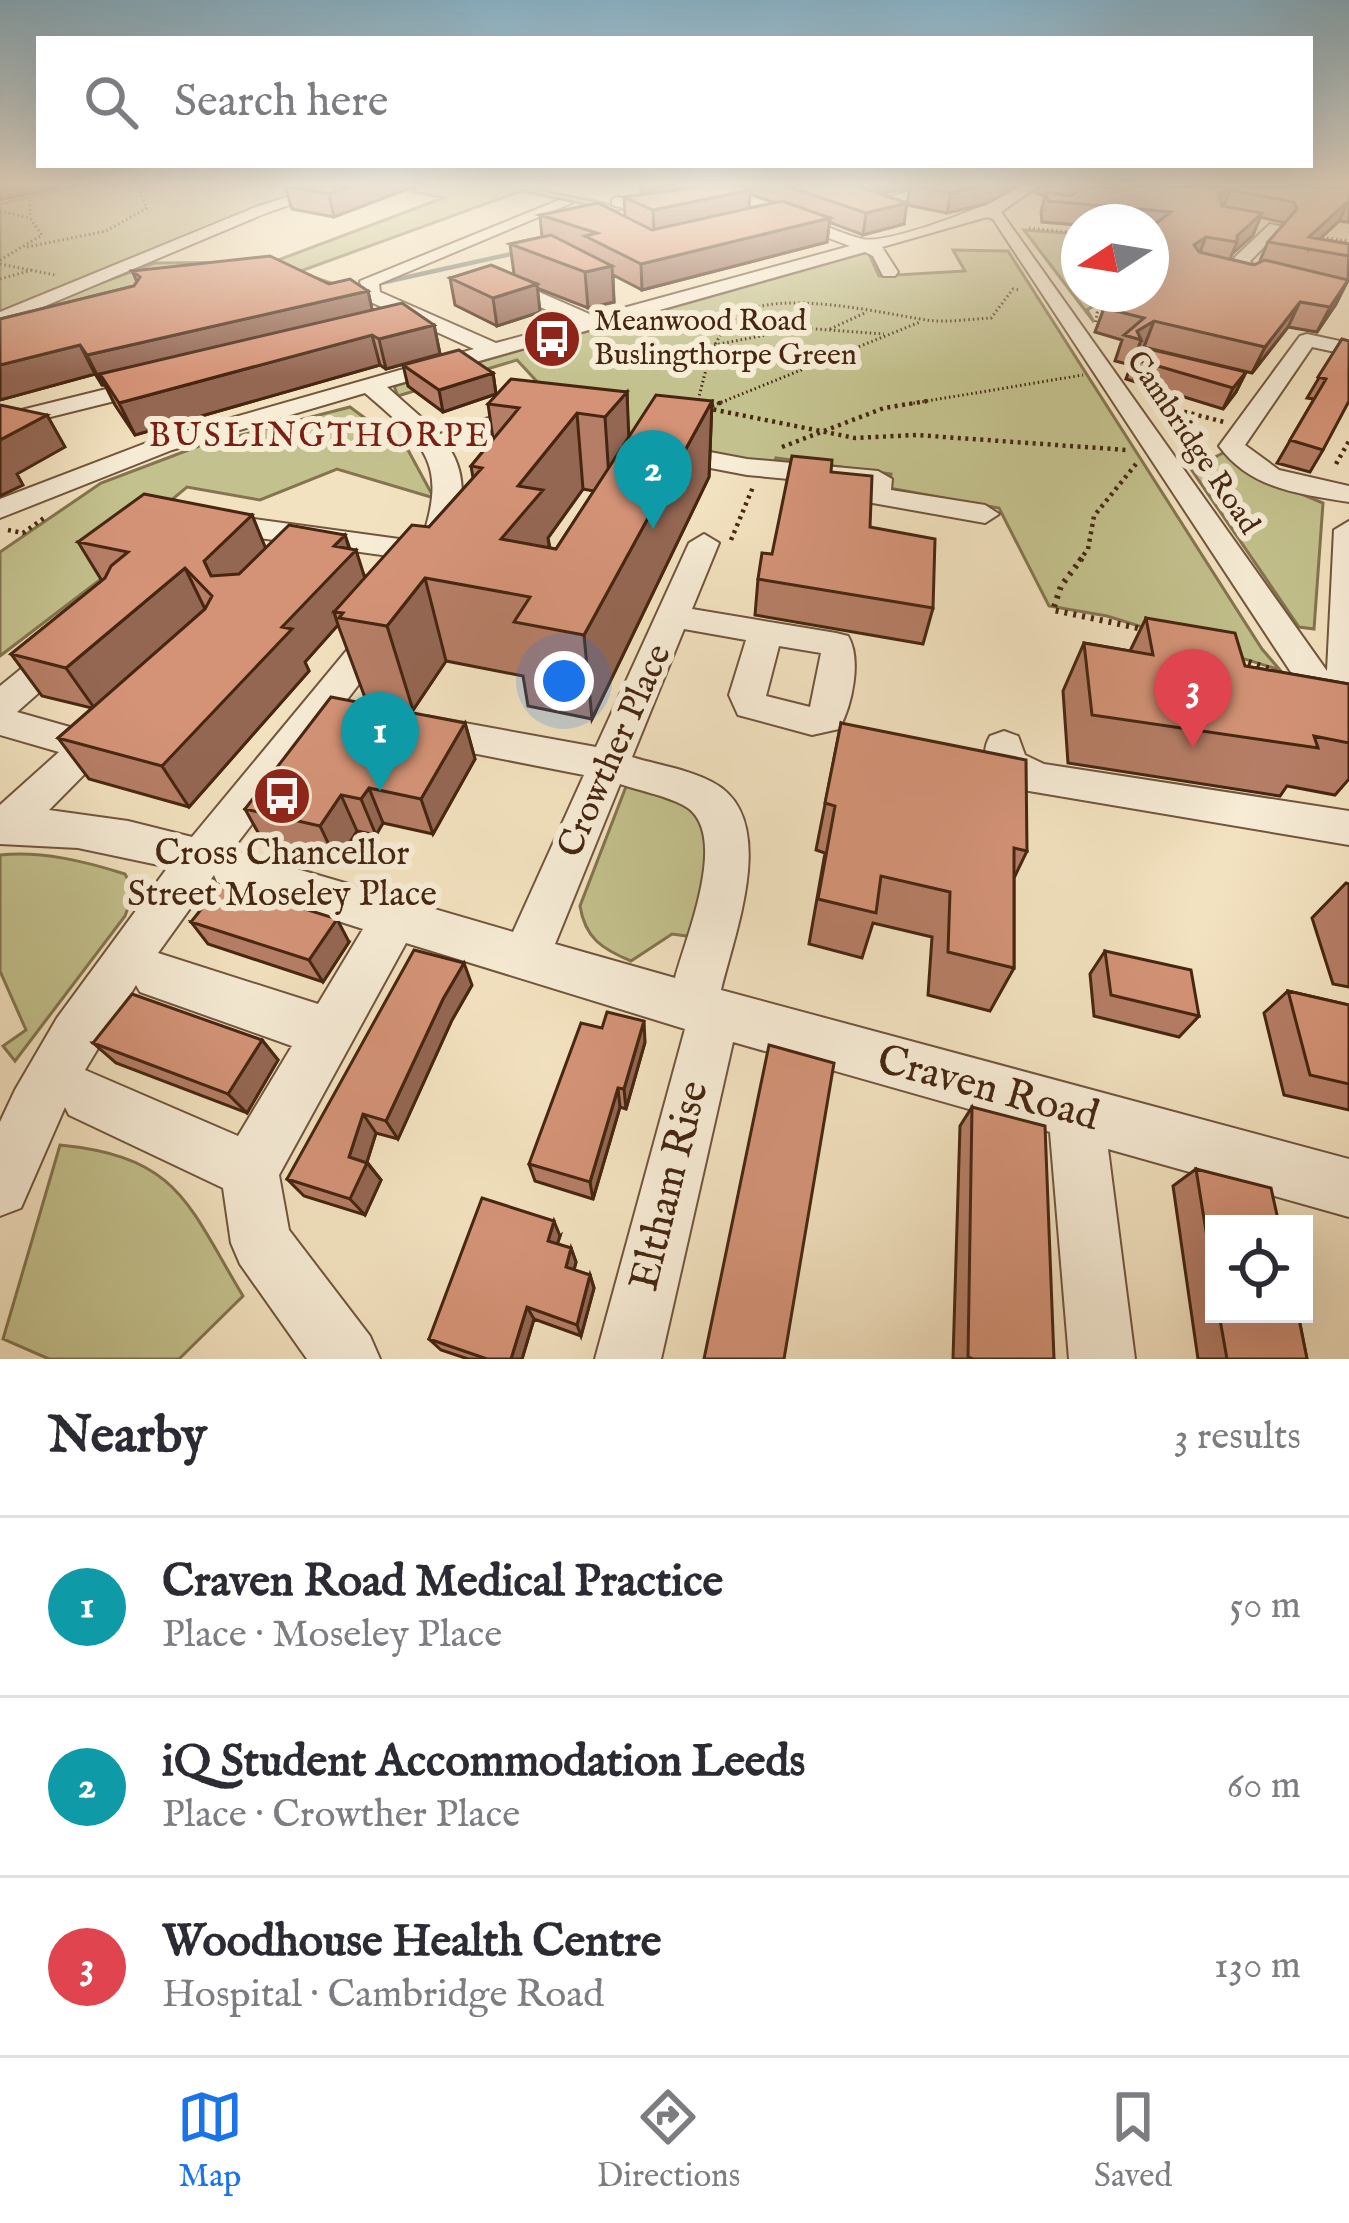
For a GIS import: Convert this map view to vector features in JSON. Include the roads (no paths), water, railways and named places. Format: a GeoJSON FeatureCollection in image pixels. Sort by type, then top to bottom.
{"type":"FeatureCollection","features":[{"type":"Feature","properties":{"kind":"street"},"geometry":{"type":"LineString","coordinates":[[0,319],[178,249]]}},
{"type":"Feature","properties":{"kind":"street"},"geometry":{"type":"LineString","coordinates":[[458,249],[369,288],[490,350]]}},
{"type":"Feature","properties":{"kind":"street"},"geometry":{"type":"LineString","coordinates":[[2,526],[163,445],[854,249]]}},
{"type":"Feature","properties":{"kind":"street"},"geometry":{"type":"LineString","coordinates":[[873,249],[889,272]]}},
{"type":"Feature","properties":{"kind":"street","name":"Cambridge Road"},"geometry":{"type":"LineString","coordinates":[[1021,249],[1317,683],[1346,716]]}},
{"type":"Feature","properties":{"kind":"street"},"geometry":{"type":"LineString","coordinates":[[1216,272],[1245,278],[1259,273],[1240,261],[1250,249]]}},
{"type":"Feature","properties":{"kind":"street"},"geometry":{"type":"LineString","coordinates":[[375,329],[483,284],[589,321]]}},
{"type":"Feature","properties":{"kind":"street"},"geometry":{"type":"LineString","coordinates":[[27,305],[128,289]]}},
{"type":"Feature","properties":{"kind":"street"},"geometry":{"type":"LineString","coordinates":[[628,296],[647,306]]}},
{"type":"Feature","properties":{"kind":"street"},"geometry":{"type":"LineString","coordinates":[[1349,349],[1307,340],[1232,446],[1241,460],[1296,485],[1349,494]]}},
{"type":"Feature","properties":{"kind":"street"},"geometry":{"type":"LineString","coordinates":[[10,420],[170,380]]}},
{"type":"Feature","properties":{"kind":"street"},"geometry":{"type":"LineString","coordinates":[[436,444],[501,423],[572,418],[522,381],[461,412]]}},
{"type":"Feature","properties":{"kind":"street"},"geometry":{"type":"LineString","coordinates":[[1235,381],[1273,390]]}},
{"type":"Feature","properties":{"kind":"street"},"geometry":{"type":"LineString","coordinates":[[0,1187],[64,1054],[218,864],[432,553],[453,484],[436,444],[373,388]]}},
{"type":"Feature","properties":{"kind":"street"},"geometry":{"type":"LineString","coordinates":[[632,443],[749,467],[878,479],[878,496],[985,514]]}},
{"type":"Feature","properties":{"kind":"street"},"geometry":{"type":"LineString","coordinates":[[184,518],[432,553]]}},
{"type":"Feature","properties":{"kind":"street"},"geometry":{"type":"LineString","coordinates":[[1346,716],[1349,530]]}},
{"type":"Feature","properties":{"kind":"street"},"geometry":{"type":"LineString","coordinates":[[282,563],[309,535]]}},
{"type":"Feature","properties":{"kind":"street","name":"Crowther Place"},"geometry":{"type":"LineString","coordinates":[[525,958],[704,543]]}},
{"type":"Feature","properties":{"kind":"street"},"geometry":{"type":"LineString","coordinates":[[674,617],[765,633]]}},
{"type":"Feature","properties":{"kind":"street"},"geometry":{"type":"LineString","coordinates":[[0,706],[98,623]]}},
{"type":"Feature","properties":{"kind":"street"},"geometry":{"type":"LineString","coordinates":[[2,827],[141,701]]}},
{"type":"Feature","properties":{"kind":"street","name":"Eltham Rise"},"geometry":{"type":"LineString","coordinates":[[322,711],[606,764],[700,794],[724,824],[730,855],[703,1010],[628,1359]]}},
{"type":"Feature","properties":{"kind":"street"},"geometry":{"type":"LineString","coordinates":[[0,721],[90,747]]}},
{"type":"Feature","properties":{"kind":"street"},"geometry":{"type":"LineString","coordinates":[[1004,746],[1007,764],[1037,779],[1349,828]]}},
{"type":"Feature","properties":{"kind":"street","name":"Craven Road"},"geometry":{"type":"LineString","coordinates":[[2,827],[43,825],[114,832],[628,989],[1349,1188]]}},
{"type":"Feature","properties":{"kind":"street"},"geometry":{"type":"LineString","coordinates":[[347,1359],[261,1244],[250,1171],[394,920]]}},
{"type":"Feature","properties":{"kind":"street"},"geometry":{"type":"LineString","coordinates":[[157,976],[329,1033]]}},
{"type":"Feature","properties":{"kind":"street"},"geometry":{"type":"LineString","coordinates":[[88,1096],[250,1171]]}},
{"type":"Feature","properties":{"kind":"street"},"geometry":{"type":"LineString","coordinates":[[1076,1113],[1102,1359]]}},
{"type":"Feature","properties":{"kind":"waterway"},"geometry":{"type":"LineString","coordinates":[[367,286],[520,252]]}},
{"type":"Feature","properties":{"kind":"place","name":"Meanwood Road Buslingthorpe Green"},"geometry":{"type":"Point","coordinates":[552,339]}},
{"type":"Feature","properties":{"kind":"place","name":"iQ Student Accommodation Leeds"},"geometry":{"type":"Point","coordinates":[653,529]}},
{"type":"Feature","properties":{"kind":"place","name":"Woodhouse Health Centre"},"geometry":{"type":"Point","coordinates":[1193,748]}},
{"type":"Feature","properties":{"kind":"place","name":"Craven Road Medical Practice"},"geometry":{"type":"Point","coordinates":[380,791]}},
{"type":"Feature","properties":{"kind":"place","name":"Cross Chancellor Street Moseley Place"},"geometry":{"type":"Point","coordinates":[282,796]}},
{"type":"Feature","properties":{"kind":"district","name":"BUSLINGTHORPE"},"geometry":{"type":"Point","coordinates":[320,437]}}]}
